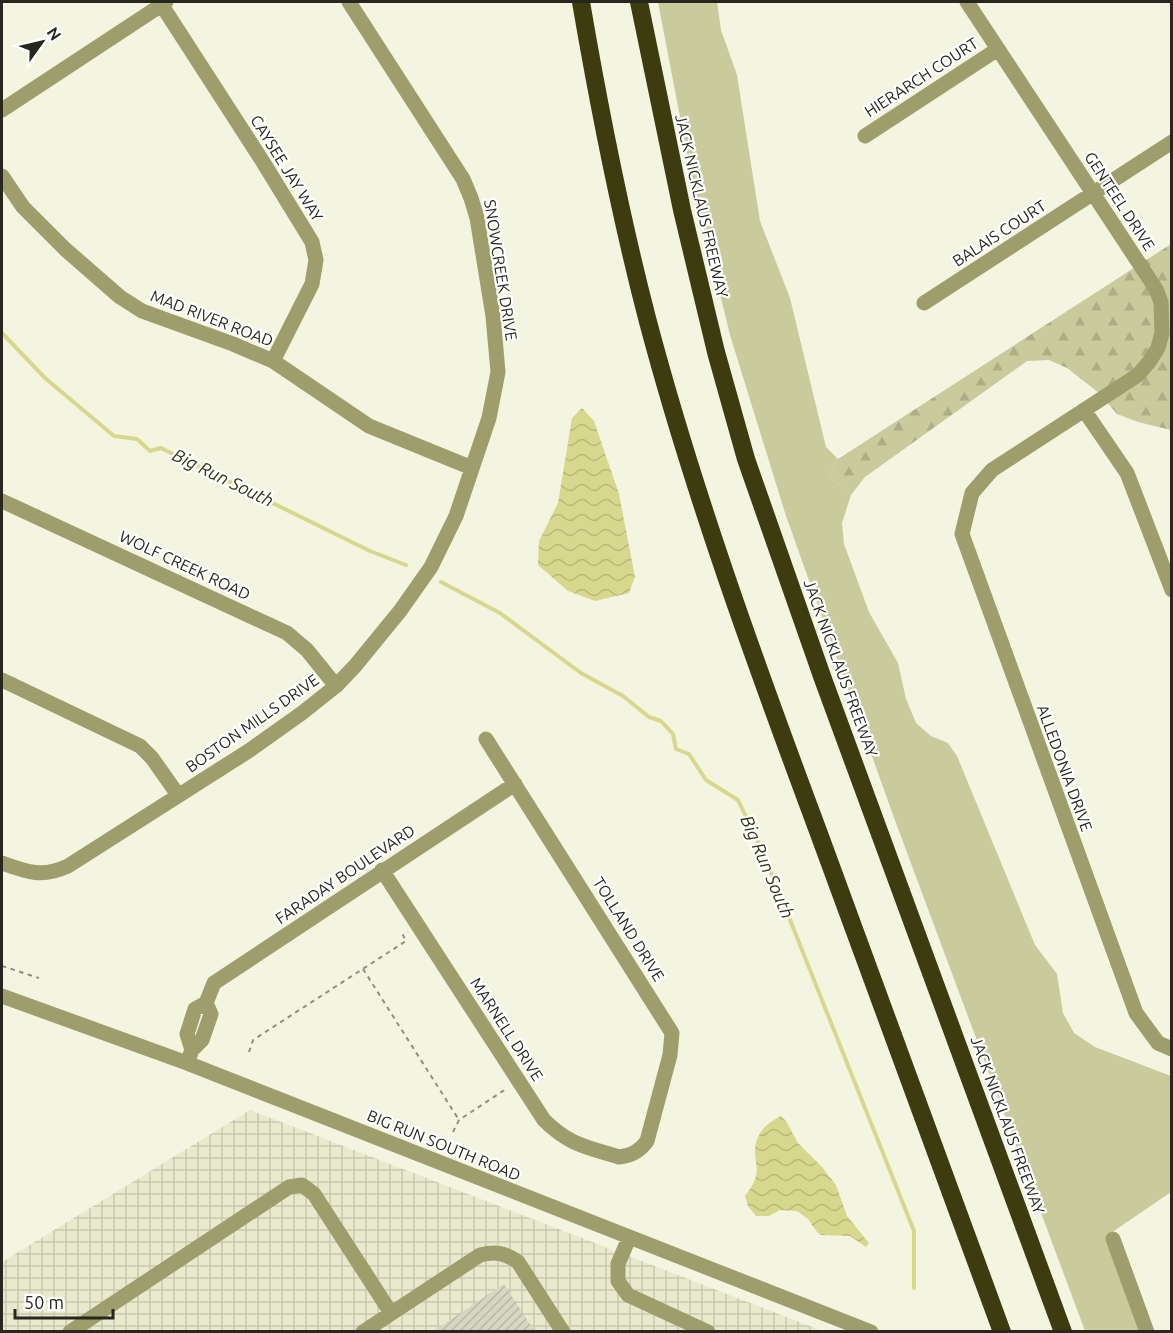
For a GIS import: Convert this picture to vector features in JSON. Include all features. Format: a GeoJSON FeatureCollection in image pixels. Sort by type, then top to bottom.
{"type":"FeatureCollection","features":[{"type":"Feature","properties":{"kind":"highway"},"geometry":{"type":"LineString","coordinates":[[581,2],[592,66],[644,306],[723,568],[1002,1332]]}},
{"type":"Feature","properties":{"kind":"highway","name":"JACK NICKLAUS FREEWAY"},"geometry":{"type":"LineString","coordinates":[[639,2],[684,221],[716,352],[746,459],[823,679],[1063,1332]]}},
{"type":"Feature","properties":{"kind":"street","name":"SNOWCREEK DRIVE"},"geometry":{"type":"LineString","coordinates":[[349,2],[464,179],[477,218],[493,316],[498,372],[489,418],[456,516],[431,567]]}},
{"type":"Feature","properties":{"kind":"street","name":"GENTEEL DRIVE"},"geometry":{"type":"LineString","coordinates":[[962,534],[972,492],[992,470],[1138,375],[1158,348],[1162,333],[1161,302],[1156,289],[967,2]]}},
{"type":"Feature","properties":{"kind":"street"},"geometry":{"type":"LineString","coordinates":[[2,110],[164,3]]}},
{"type":"Feature","properties":{"kind":"street","name":"CAYSEE JAY WAY"},"geometry":{"type":"LineString","coordinates":[[164,3],[312,242],[316,260],[312,284],[273,361]]}},
{"type":"Feature","properties":{"kind":"street","name":"HIERARCH COURT"},"geometry":{"type":"LineString","coordinates":[[865,136],[998,49]]}},
{"type":"Feature","properties":{"kind":"street","name":"BALAIS COURT"},"geometry":{"type":"LineString","coordinates":[[924,303],[1172,142]]}},
{"type":"Feature","properties":{"kind":"street","name":"MAD RIVER ROAD"},"geometry":{"type":"LineString","coordinates":[[2,176],[23,207],[56,241],[120,297],[142,311],[273,361],[369,426],[472,468]]}},
{"type":"Feature","properties":{"kind":"street"},"geometry":{"type":"LineString","coordinates":[[1084,410],[1127,473],[1172,590]]}},
{"type":"Feature","properties":{"kind":"street","name":"WOLF CREEK ROAD"},"geometry":{"type":"LineString","coordinates":[[2,501],[287,633],[307,650],[336,686]]}},
{"type":"Feature","properties":{"kind":"street","name":"ALLEDONIA DRIVE"},"geometry":{"type":"LineString","coordinates":[[962,534],[1136,1013],[1158,1043],[1172,1049]]}},
{"type":"Feature","properties":{"kind":"street","name":"BOSTON MILLS DRIVE"},"geometry":{"type":"LineString","coordinates":[[2,863],[39,874],[60,870],[250,750],[336,686],[400,611],[431,567]]}},
{"type":"Feature","properties":{"kind":"street"},"geometry":{"type":"LineString","coordinates":[[2,680],[140,746],[152,758],[178,795]]}},
{"type":"Feature","properties":{"kind":"street","name":"TOLLAND DRIVE"},"geometry":{"type":"LineString","coordinates":[[486,739],[672,1033],[670,1055],[647,1142],[637,1151]]}},
{"type":"Feature","properties":{"kind":"street","name":"FARADAY BOULEVARD"},"geometry":{"type":"LineString","coordinates":[[189,1057],[188,1034],[195,1009],[206,1003],[214,983],[515,784]]}},
{"type":"Feature","properties":{"kind":"street","name":"MARNELL DRIVE"},"geometry":{"type":"LineString","coordinates":[[382,870],[544,1120],[558,1134],[572,1143],[619,1157],[637,1151]]}},
{"type":"Feature","properties":{"kind":"street","name":"BIG RUN SOUTH ROAD"},"geometry":{"type":"LineString","coordinates":[[2,996],[189,1057],[629,1238],[871,1332]]}},
{"type":"Feature","properties":{"kind":"street"},"geometry":{"type":"LineString","coordinates":[[70,1332],[289,1187],[302,1185],[314,1194],[391,1313]]}},
{"type":"Feature","properties":{"kind":"street"},"geometry":{"type":"LineString","coordinates":[[629,1238],[618,1264],[618,1281],[628,1295],[708,1332]]}},
{"type":"Feature","properties":{"kind":"street"},"geometry":{"type":"LineString","coordinates":[[1113,1239],[1147,1332]]}},
{"type":"Feature","properties":{"kind":"street"},"geometry":{"type":"LineString","coordinates":[[363,1332],[480,1255],[494,1252],[508,1254],[518,1262],[563,1332]]}},
{"type":"Feature","properties":{"kind":"path"},"geometry":{"type":"LineString","coordinates":[[249,1052],[253,1040],[406,941],[403,935],[418,926]]}},
{"type":"Feature","properties":{"kind":"path"},"geometry":{"type":"LineString","coordinates":[[2,966],[39,978]]}},
{"type":"Feature","properties":{"kind":"path"},"geometry":{"type":"LineString","coordinates":[[363,969],[459,1120]]}},
{"type":"Feature","properties":{"kind":"path"},"geometry":{"type":"LineString","coordinates":[[453,1132],[459,1120],[519,1081]]}},
{"type":"Feature","properties":{"kind":"shaded area"},"geometry":{"type":"Polygon","coordinates":[[[250,1110],[823,1331],[2,1332],[2,1262],[250,1110]]]}},
{"type":"Feature","properties":{"kind":"green space"},"geometry":{"type":"Polygon","coordinates":[[[658,2],[717,2],[721,30],[737,75],[760,221],[790,298],[826,447],[838,459],[829,475],[851,495],[842,523],[844,544],[869,612],[898,663],[906,699],[916,723],[931,736],[948,743],[957,756],[1035,945],[1057,974],[1063,1013],[1074,1033],[1095,1047],[1171,1076],[1171,1192],[1108,1235],[1142,1331],[1085,1331],[893,815],[786,516],[730,335],[692,180],[658,2]]]}},
{"type":"Feature","properties":{"kind":"green space"},"geometry":{"type":"Polygon","coordinates":[[[1171,244],[1171,430],[1117,414],[1099,393],[1067,368],[1049,360],[1027,361],[865,477],[851,495],[829,475],[838,459],[1171,244]]]}},
{"type":"Feature","properties":{"kind":"water"},"geometry":{"type":"Polygon","coordinates":[[[582,408],[594,421],[619,494],[635,577],[629,593],[595,601],[568,591],[538,565],[539,541],[558,503],[572,418],[582,408]]]}},
{"type":"Feature","properties":{"kind":"water"},"geometry":{"type":"Polygon","coordinates":[[[781,1116],[798,1143],[836,1185],[847,1216],[869,1243],[866,1247],[850,1236],[821,1235],[808,1219],[797,1211],[780,1210],[769,1216],[756,1216],[748,1206],[745,1196],[756,1176],[757,1140],[766,1126],[781,1116]]]}},
{"type":"Feature","properties":{"kind":"building"},"geometry":{"type":"Polygon","coordinates":[[[504,1284],[535,1332],[432,1332],[504,1284]]]}},
{"type":"Feature","properties":{"kind":"waterway","name":"Big Run South"},"geometry":{"type":"LineString","coordinates":[[2,333],[45,378],[114,436],[137,439],[150,451],[161,448],[370,551],[406,565]]}},
{"type":"Feature","properties":{"kind":"waterway","name":"Big Run South"},"geometry":{"type":"LineString","coordinates":[[441,582],[500,613],[581,673],[623,696],[649,717],[661,721],[673,734],[676,749],[689,754],[706,780],[738,800],[763,852],[914,1231],[914,1288]]}}]}
